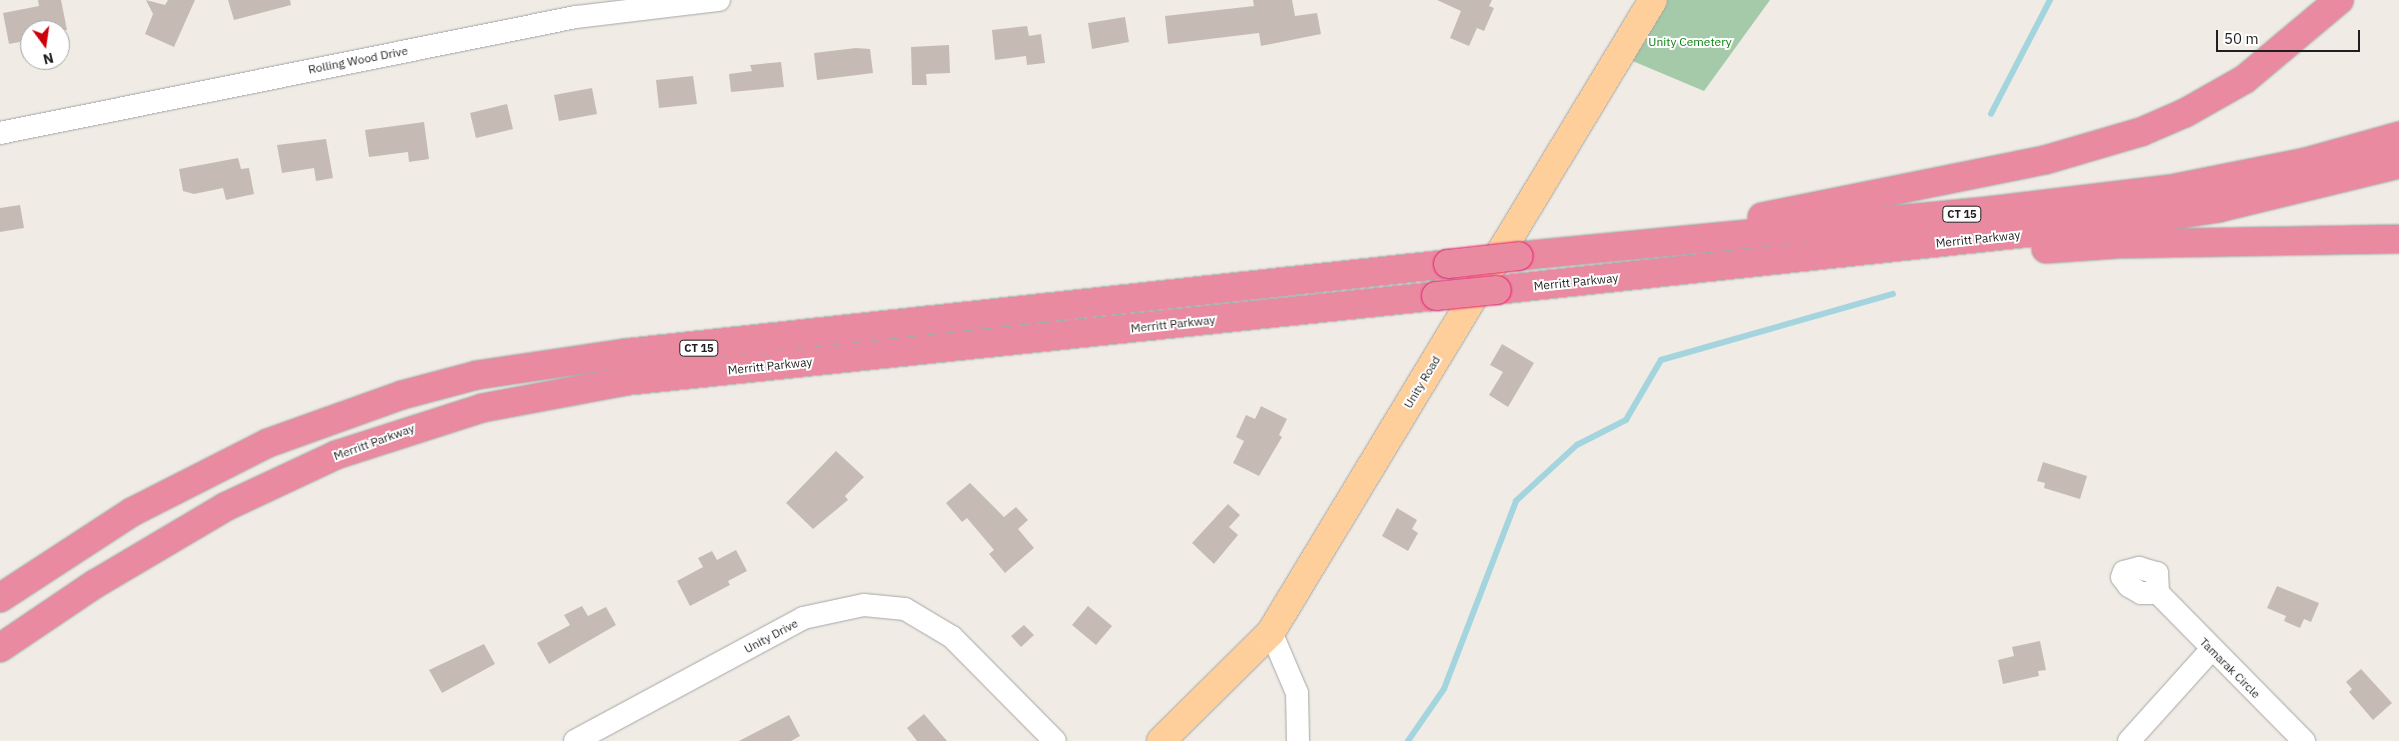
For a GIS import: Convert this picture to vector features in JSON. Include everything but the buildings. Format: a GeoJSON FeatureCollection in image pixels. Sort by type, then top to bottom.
{"type":"FeatureCollection","features":[{"type":"Feature","properties":{"kind":"highway"},"geometry":{"type":"LineString","coordinates":[[1607,248],[1978,175],[2097,147],[2184,113],[2245,79],[2339,0]]}},
{"type":"Feature","properties":{"kind":"highway","name":"Merritt Parkway"},"geometry":{"type":"LineString","coordinates":[[0,598],[132,512],[260,447],[377,403],[477,376],[616,354],[1519,256],[1988,211],[2171,189],[2306,162],[2399,136]]}},
{"type":"Feature","properties":{"kind":"highway","name":"Merritt Parkway"},"geometry":{"type":"LineString","coordinates":[[0,648],[95,584],[224,507],[336,455],[482,408],[626,381],[1937,244],[2219,208],[2399,164]]}},
{"type":"Feature","properties":{"kind":"highway"},"geometry":{"type":"LineString","coordinates":[[1937,244],[2024,251],[2118,244],[2399,239]]}},
{"type":"Feature","properties":{"kind":"main road","name":"Unity Road"},"geometry":{"type":"LineString","coordinates":[[1161,741],[1271,632],[1653,0]]}},
{"type":"Feature","properties":{"kind":"street","name":"Rolling Wood Drive"},"geometry":{"type":"LineString","coordinates":[[0,133],[576,17],[719,0]]}},
{"type":"Feature","properties":{"kind":"street","name":"Tamarak Circle"},"geometry":{"type":"LineString","coordinates":[[2158,593],[2211,650],[2304,741]]}},
{"type":"Feature","properties":{"kind":"street","name":"Unity Drive"},"geometry":{"type":"LineString","coordinates":[[575,741],[804,618],[864,605],[905,609],[952,637],[1055,741]]}},
{"type":"Feature","properties":{"kind":"street"},"geometry":{"type":"LineString","coordinates":[[1271,632],[1297,693],[1298,741]]}},
{"type":"Feature","properties":{"kind":"street"},"geometry":{"type":"LineString","coordinates":[[2129,741],[2211,650]]}},
{"type":"Feature","properties":{"kind":"green space","name":"Unity Cemetery"},"geometry":{"type":"Polygon","coordinates":[[[1660,0],[1770,0],[1704,91],[1623,57],[1660,0]]]}},
{"type":"Feature","properties":{"kind":"waterway"},"geometry":{"type":"LineString","coordinates":[[1991,114],[2050,0]]}},
{"type":"Feature","properties":{"kind":"waterway"},"geometry":{"type":"LineString","coordinates":[[1408,741],[1444,689],[1516,501],[1577,445],[1626,420],[1661,360],[1893,294]]}}]}
